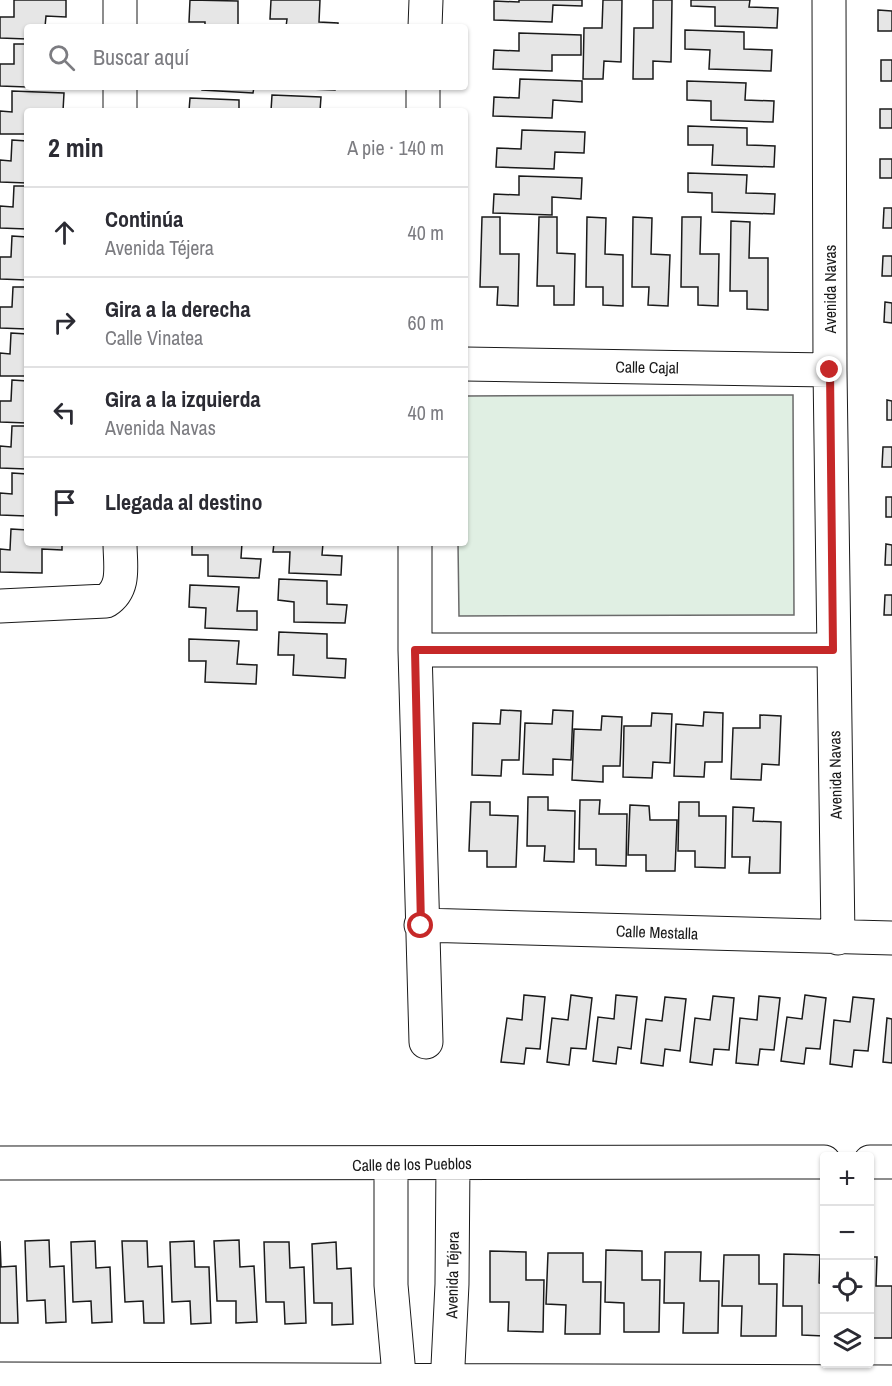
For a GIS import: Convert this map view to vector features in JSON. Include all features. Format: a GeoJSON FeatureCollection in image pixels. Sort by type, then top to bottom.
{"type":"FeatureCollection","features":[{"type":"Feature","properties":{"kind":"street"},"geometry":{"type":"LineString","coordinates":[[120,0],[120,24]]}},
{"type":"Feature","properties":{"kind":"street"},"geometry":{"type":"LineString","coordinates":[[425,24],[426,0]]}},
{"type":"Feature","properties":{"kind":"street","name":"Avenida Navas"},"geometry":{"type":"LineString","coordinates":[[829,0],[830,370],[838,938]]}},
{"type":"Feature","properties":{"kind":"street"},"geometry":{"type":"LineString","coordinates":[[120,90],[120,108]]}},
{"type":"Feature","properties":{"kind":"street"},"geometry":{"type":"LineString","coordinates":[[423,90],[423,108]]}},
{"type":"Feature","properties":{"kind":"street","name":"Calle Cajal"},"geometry":{"type":"LineString","coordinates":[[468,364],[830,370]]}},
{"type":"Feature","properties":{"kind":"street"},"geometry":{"type":"LineString","coordinates":[[0,606],[106,602],[116,594],[120,584],[120,546]]}},
{"type":"Feature","properties":{"kind":"street"},"geometry":{"type":"LineString","coordinates":[[415,546],[421,926],[426,1042]]}},
{"type":"Feature","properties":{"kind":"street"},"geometry":{"type":"LineString","coordinates":[[415,650],[833,650]]}},
{"type":"Feature","properties":{"kind":"street","name":"Calle Mestalla"},"geometry":{"type":"LineString","coordinates":[[421,926],[892,938]]}},
{"type":"Feature","properties":{"kind":"street","name":"Calle de los Pueblos"},"geometry":{"type":"LineString","coordinates":[[0,1163],[391,1165],[820,1162]]}},
{"type":"Feature","properties":{"kind":"street"},"geometry":{"type":"LineString","coordinates":[[874,1162],[892,1162]]}},
{"type":"Feature","properties":{"kind":"street","name":"Avenida Téjera"},"geometry":{"type":"LineString","coordinates":[[448,1384],[453,1163]]}},
{"type":"Feature","properties":{"kind":"street"},"geometry":{"type":"LineString","coordinates":[[391,1165],[391,1284],[398,1383]]}},
{"type":"Feature","properties":{"kind":"street"},"geometry":{"type":"LineString","coordinates":[[0,1379],[448,1384],[892,1382]]}},
{"type":"Feature","properties":{"kind":"green space"},"geometry":{"type":"Polygon","coordinates":[[[793,395],[794,615],[459,616],[458,546],[468,546],[468,396],[793,395]]]}},
{"type":"Feature","properties":{"kind":"building"},"geometry":{"type":"Polygon","coordinates":[[[14,0],[66,0],[66,17],[46,16],[45,24],[24,24],[24,39],[0,38],[0,17],[14,17],[14,0]]]}},
{"type":"Feature","properties":{"kind":"building"},"geometry":{"type":"Polygon","coordinates":[[[190,0],[238,1],[238,24],[189,22],[190,0]]]}},
{"type":"Feature","properties":{"kind":"building"},"geometry":{"type":"Polygon","coordinates":[[[271,0],[320,0],[319,22],[338,24],[286,24],[287,19],[270,19],[271,0]]]}},
{"type":"Feature","properties":{"kind":"building"},"geometry":{"type":"Polygon","coordinates":[[[519,0],[582,0],[582,6],[553,5],[552,22],[494,20],[494,1],[519,2],[519,0]]]}},
{"type":"Feature","properties":{"kind":"building"},"geometry":{"type":"Polygon","coordinates":[[[603,0],[622,0],[621,62],[604,61],[603,79],[583,79],[584,28],[602,28],[603,0]]]}},
{"type":"Feature","properties":{"kind":"building"},"geometry":{"type":"Polygon","coordinates":[[[653,0],[672,0],[671,62],[653,61],[653,79],[633,79],[634,28],[653,28],[653,0]]]}},
{"type":"Feature","properties":{"kind":"building"},"geometry":{"type":"Polygon","coordinates":[[[691,0],[750,0],[749,7],[778,8],[777,28],[715,26],[715,7],[691,6],[691,0]]]}},
{"type":"Feature","properties":{"kind":"building"},"geometry":{"type":"Polygon","coordinates":[[[878,10],[892,11],[892,31],[878,31],[878,10]]]}},
{"type":"Feature","properties":{"kind":"building"},"geometry":{"type":"Polygon","coordinates":[[[685,30],[744,32],[744,49],[772,50],[771,71],[709,69],[710,50],[685,49],[685,30]]]}},
{"type":"Feature","properties":{"kind":"building"},"geometry":{"type":"Polygon","coordinates":[[[519,33],[581,35],[581,55],[552,55],[552,71],[493,69],[494,50],[519,51],[519,33]]]}},
{"type":"Feature","properties":{"kind":"building"},"geometry":{"type":"Polygon","coordinates":[[[14,44],[24,44],[24,87],[0,86],[0,64],[14,64],[14,44]]]}},
{"type":"Feature","properties":{"kind":"building"},"geometry":{"type":"Polygon","coordinates":[[[881,60],[892,60],[892,81],[881,81],[881,60]]]}},
{"type":"Feature","properties":{"kind":"building"},"geometry":{"type":"Polygon","coordinates":[[[520,79],[582,81],[582,102],[553,100],[552,118],[493,116],[494,97],[519,98],[520,79]]]}},
{"type":"Feature","properties":{"kind":"building"},"geometry":{"type":"Polygon","coordinates":[[[687,81],[746,83],[745,100],[774,101],[773,122],[711,120],[711,101],[687,100],[687,81]]]}},
{"type":"Feature","properties":{"kind":"building"},"geometry":{"type":"Polygon","coordinates":[[[202,90],[254,90],[253,93],[202,90]]]}},
{"type":"Feature","properties":{"kind":"building"},"geometry":{"type":"Polygon","coordinates":[[[12,91],[64,93],[63,108],[24,108],[24,134],[0,134],[0,111],[12,112],[12,91]]]}},
{"type":"Feature","properties":{"kind":"building"},"geometry":{"type":"Polygon","coordinates":[[[272,95],[321,97],[320,108],[271,108],[272,95]]]}},
{"type":"Feature","properties":{"kind":"building"},"geometry":{"type":"Polygon","coordinates":[[[190,98],[239,100],[239,108],[189,108],[190,98]]]}},
{"type":"Feature","properties":{"kind":"building"},"geometry":{"type":"Polygon","coordinates":[[[880,109],[892,109],[892,128],[880,128],[880,109]]]}},
{"type":"Feature","properties":{"kind":"building"},"geometry":{"type":"Polygon","coordinates":[[[688,126],[747,128],[747,145],[775,146],[774,167],[712,165],[713,145],[688,145],[688,126]]]}},
{"type":"Feature","properties":{"kind":"building"},"geometry":{"type":"Polygon","coordinates":[[[522,130],[585,132],[584,153],[555,152],[554,169],[496,167],[497,148],[521,149],[522,130]]]}},
{"type":"Feature","properties":{"kind":"building"},"geometry":{"type":"Polygon","coordinates":[[[12,140],[24,141],[24,183],[0,182],[0,160],[11,161],[12,140]]]}},
{"type":"Feature","properties":{"kind":"building"},"geometry":{"type":"Polygon","coordinates":[[[880,159],[892,159],[892,178],[880,178],[880,159]]]}},
{"type":"Feature","properties":{"kind":"building"},"geometry":{"type":"Polygon","coordinates":[[[688,173],[747,175],[746,193],[775,194],[774,214],[712,212],[712,193],[688,192],[688,173]]]}},
{"type":"Feature","properties":{"kind":"building"},"geometry":{"type":"Polygon","coordinates":[[[519,176],[582,178],[581,199],[552,197],[552,215],[493,213],[494,194],[519,195],[519,176]]]}},
{"type":"Feature","properties":{"kind":"building"},"geometry":{"type":"Polygon","coordinates":[[[14,186],[24,186],[24,229],[0,228],[0,206],[13,207],[14,186]]]}},
{"type":"Feature","properties":{"kind":"building"},"geometry":{"type":"Polygon","coordinates":[[[884,208],[892,208],[892,228],[883,228],[884,208]]]}},
{"type":"Feature","properties":{"kind":"building"},"geometry":{"type":"Polygon","coordinates":[[[482,217],[500,217],[500,254],[519,254],[518,306],[497,305],[498,287],[480,287],[482,217]]]}},
{"type":"Feature","properties":{"kind":"building"},"geometry":{"type":"Polygon","coordinates":[[[539,217],[557,217],[557,253],[575,254],[574,305],[554,305],[554,286],[537,286],[539,217]]]}},
{"type":"Feature","properties":{"kind":"building"},"geometry":{"type":"Polygon","coordinates":[[[587,217],[606,218],[605,254],[623,255],[623,306],[603,305],[603,287],[586,287],[587,217]]]}},
{"type":"Feature","properties":{"kind":"building"},"geometry":{"type":"Polygon","coordinates":[[[633,217],[652,218],[651,254],[670,255],[668,306],[648,305],[649,287],[632,287],[633,217]]]}},
{"type":"Feature","properties":{"kind":"building"},"geometry":{"type":"Polygon","coordinates":[[[682,217],[701,217],[700,254],[719,254],[718,306],[698,305],[698,287],[681,287],[682,217]]]}},
{"type":"Feature","properties":{"kind":"building"},"geometry":{"type":"Polygon","coordinates":[[[731,221],[750,222],[749,258],[768,258],[768,310],[747,309],[747,291],[730,291],[731,221]]]}},
{"type":"Feature","properties":{"kind":"building"},"geometry":{"type":"Polygon","coordinates":[[[12,236],[24,237],[24,280],[0,279],[0,257],[11,257],[12,236]]]}},
{"type":"Feature","properties":{"kind":"building"},"geometry":{"type":"Polygon","coordinates":[[[883,256],[892,256],[892,276],[882,276],[883,256]]]}},
{"type":"Feature","properties":{"kind":"building"},"geometry":{"type":"Polygon","coordinates":[[[13,287],[24,287],[24,329],[0,328],[0,307],[12,307],[13,287]]]}},
{"type":"Feature","properties":{"kind":"building"},"geometry":{"type":"Polygon","coordinates":[[[885,302],[892,303],[892,323],[884,322],[885,302]]]}},
{"type":"Feature","properties":{"kind":"building"},"geometry":{"type":"Polygon","coordinates":[[[11,333],[24,334],[24,376],[0,376],[0,353],[10,354],[11,333]]]}},
{"type":"Feature","properties":{"kind":"building"},"geometry":{"type":"Polygon","coordinates":[[[12,380],[24,381],[24,423],[0,422],[0,401],[11,401],[12,380]]]}},
{"type":"Feature","properties":{"kind":"building"},"geometry":{"type":"Polygon","coordinates":[[[887,400],[892,401],[892,420],[887,420],[887,400]]]}},
{"type":"Feature","properties":{"kind":"building"},"geometry":{"type":"Polygon","coordinates":[[[12,426],[24,426],[24,469],[0,468],[0,446],[11,447],[12,426]]]}},
{"type":"Feature","properties":{"kind":"building"},"geometry":{"type":"Polygon","coordinates":[[[883,447],[892,447],[892,467],[882,467],[883,447]]]}},
{"type":"Feature","properties":{"kind":"building"},"geometry":{"type":"Polygon","coordinates":[[[12,473],[24,474],[24,516],[0,515],[0,493],[12,494],[12,473]]]}},
{"type":"Feature","properties":{"kind":"building"},"geometry":{"type":"Polygon","coordinates":[[[886,497],[892,497],[892,517],[886,517],[886,497]]]}},
{"type":"Feature","properties":{"kind":"building"},"geometry":{"type":"Polygon","coordinates":[[[11,529],[24,530],[24,546],[62,546],[62,550],[42,549],[42,573],[0,572],[0,549],[10,550],[11,529]]]}},
{"type":"Feature","properties":{"kind":"building"},"geometry":{"type":"Polygon","coordinates":[[[886,544],[892,545],[892,565],[885,565],[886,544]]]}},
{"type":"Feature","properties":{"kind":"building"},"geometry":{"type":"Polygon","coordinates":[[[192,546],[242,546],[241,558],[261,559],[259,578],[208,576],[208,555],[192,555],[192,546]]]}},
{"type":"Feature","properties":{"kind":"building"},"geometry":{"type":"Polygon","coordinates":[[[274,546],[323,546],[322,555],[342,556],[341,575],[289,573],[290,552],[273,552],[274,546]]]}},
{"type":"Feature","properties":{"kind":"building"},"geometry":{"type":"Polygon","coordinates":[[[279,579],[327,581],[327,604],[347,605],[345,623],[294,622],[294,602],[278,600],[279,579]]]}},
{"type":"Feature","properties":{"kind":"building"},"geometry":{"type":"Polygon","coordinates":[[[190,585],[239,587],[237,611],[257,611],[257,630],[205,628],[206,608],[189,607],[190,585]]]}},
{"type":"Feature","properties":{"kind":"building"},"geometry":{"type":"Polygon","coordinates":[[[885,595],[892,595],[892,615],[884,615],[885,595]]]}},
{"type":"Feature","properties":{"kind":"building"},"geometry":{"type":"Polygon","coordinates":[[[279,632],[327,634],[327,658],[346,659],[345,678],[293,675],[294,655],[278,655],[279,632]]]}},
{"type":"Feature","properties":{"kind":"building"},"geometry":{"type":"Polygon","coordinates":[[[189,639],[239,641],[237,664],[257,665],[256,684],[205,682],[206,661],[189,661],[189,639]]]}},
{"type":"Feature","properties":{"kind":"building"},"geometry":{"type":"Polygon","coordinates":[[[501,710],[521,711],[519,760],[502,760],[501,776],[472,775],[473,723],[500,724],[501,710]]]}},
{"type":"Feature","properties":{"kind":"building"},"geometry":{"type":"Polygon","coordinates":[[[553,710],[573,711],[571,760],[553,759],[553,775],[523,774],[525,723],[552,724],[553,710]]]}},
{"type":"Feature","properties":{"kind":"building"},"geometry":{"type":"Polygon","coordinates":[[[704,712],[723,713],[722,762],[705,762],[704,777],[674,776],[676,724],[703,726],[704,712]]]}},
{"type":"Feature","properties":{"kind":"building"},"geometry":{"type":"Polygon","coordinates":[[[652,713],[672,714],[670,763],[653,762],[652,778],[623,777],[624,726],[651,726],[652,713]]]}},
{"type":"Feature","properties":{"kind":"building"},"geometry":{"type":"Polygon","coordinates":[[[760,715],[781,716],[779,765],[762,764],[761,780],[731,779],[733,728],[760,728],[760,715]]]}},
{"type":"Feature","properties":{"kind":"building"},"geometry":{"type":"Polygon","coordinates":[[[602,716],[622,717],[620,766],[603,766],[603,782],[572,780],[574,729],[601,730],[602,716]]]}},
{"type":"Feature","properties":{"kind":"building"},"geometry":{"type":"Polygon","coordinates":[[[528,797],[548,797],[548,810],[575,811],[574,862],[544,861],[545,846],[527,846],[528,797]]]}},
{"type":"Feature","properties":{"kind":"building"},"geometry":{"type":"Polygon","coordinates":[[[580,800],[600,800],[599,814],[627,814],[626,866],[596,865],[596,849],[579,849],[580,800]]]}},
{"type":"Feature","properties":{"kind":"building"},"geometry":{"type":"Polygon","coordinates":[[[471,802],[490,802],[490,815],[518,816],[516,867],[487,867],[487,851],[469,851],[471,802]]]}},
{"type":"Feature","properties":{"kind":"building"},"geometry":{"type":"Polygon","coordinates":[[[679,802],[699,802],[699,816],[726,816],[725,868],[695,867],[695,851],[678,851],[679,802]]]}},
{"type":"Feature","properties":{"kind":"building"},"geometry":{"type":"Polygon","coordinates":[[[630,805],[649,806],[650,820],[677,820],[675,871],[646,871],[646,855],[628,855],[630,805]]]}},
{"type":"Feature","properties":{"kind":"building"},"geometry":{"type":"Polygon","coordinates":[[[733,807],[754,808],[753,821],[781,822],[780,873],[749,873],[750,857],[732,857],[733,807]]]}},
{"type":"Feature","properties":{"kind":"building"},"geometry":{"type":"Polygon","coordinates":[[[524,995],[545,997],[540,1049],[526,1048],[524,1064],[501,1062],[507,1018],[522,1020],[524,995]]]}},
{"type":"Feature","properties":{"kind":"building"},"geometry":{"type":"Polygon","coordinates":[[[571,995],[592,998],[586,1049],[571,1048],[569,1065],[547,1062],[552,1018],[568,1020],[571,995]]]}},
{"type":"Feature","properties":{"kind":"building"},"geometry":{"type":"Polygon","coordinates":[[[616,995],[637,997],[631,1049],[618,1047],[616,1064],[593,1061],[598,1017],[614,1019],[616,995]]]}},
{"type":"Feature","properties":{"kind":"building"},"geometry":{"type":"Polygon","coordinates":[[[805,995],[826,998],[820,1049],[806,1048],[804,1064],[781,1061],[787,1017],[802,1019],[805,995]]]}},
{"type":"Feature","properties":{"kind":"building"},"geometry":{"type":"Polygon","coordinates":[[[713,996],[734,998],[729,1050],[714,1049],[712,1065],[690,1062],[695,1018],[710,1020],[713,996]]]}},
{"type":"Feature","properties":{"kind":"building"},"geometry":{"type":"Polygon","coordinates":[[[759,996],[780,998],[774,1050],[760,1049],[758,1065],[736,1063],[740,1018],[757,1020],[759,996]]]}},
{"type":"Feature","properties":{"kind":"building"},"geometry":{"type":"Polygon","coordinates":[[[665,997],[686,999],[680,1051],[665,1049],[663,1066],[641,1063],[646,1019],[662,1021],[665,997]]]}},
{"type":"Feature","properties":{"kind":"building"},"geometry":{"type":"Polygon","coordinates":[[[853,997],[874,999],[868,1051],[854,1050],[852,1067],[830,1064],[834,1020],[850,1022],[853,997]]]}},
{"type":"Feature","properties":{"kind":"building"},"geometry":{"type":"Polygon","coordinates":[[[887,1018],[892,1019],[892,1063],[883,1062],[887,1018]]]}},
{"type":"Feature","properties":{"kind":"building"},"geometry":{"type":"Polygon","coordinates":[[[49,1240],[50,1267],[64,1266],[66,1322],[46,1323],[45,1300],[27,1301],[25,1241],[49,1240]]]}},
{"type":"Feature","properties":{"kind":"building"},"geometry":{"type":"Polygon","coordinates":[[[239,1240],[240,1267],[254,1266],[257,1322],[236,1323],[236,1301],[217,1301],[214,1241],[239,1240]]]}},
{"type":"Feature","properties":{"kind":"building"},"geometry":{"type":"Polygon","coordinates":[[[0,1241],[1,1267],[16,1266],[18,1323],[0,1323],[0,1241]]]}},
{"type":"Feature","properties":{"kind":"building"},"geometry":{"type":"Polygon","coordinates":[[[95,1241],[96,1268],[110,1267],[112,1322],[92,1323],[91,1301],[73,1302],[71,1242],[95,1241]]]}},
{"type":"Feature","properties":{"kind":"building"},"geometry":{"type":"Polygon","coordinates":[[[122,1241],[147,1241],[148,1267],[162,1266],[164,1323],[144,1323],[143,1301],[125,1302],[122,1241]]]}},
{"type":"Feature","properties":{"kind":"building"},"geometry":{"type":"Polygon","coordinates":[[[194,1241],[195,1267],[209,1267],[211,1323],[191,1324],[190,1301],[172,1302],[170,1242],[194,1241]]]}},
{"type":"Feature","properties":{"kind":"building"},"geometry":{"type":"Polygon","coordinates":[[[264,1242],[289,1242],[290,1268],[304,1267],[306,1323],[285,1324],[284,1302],[266,1302],[264,1242]]]}},
{"type":"Feature","properties":{"kind":"building"},"geometry":{"type":"Polygon","coordinates":[[[336,1242],[337,1269],[351,1268],[353,1324],[332,1325],[332,1303],[314,1303],[312,1244],[336,1242]]]}},
{"type":"Feature","properties":{"kind":"building"},"geometry":{"type":"Polygon","coordinates":[[[606,1250],[642,1251],[642,1280],[660,1280],[659,1332],[624,1332],[624,1303],[605,1302],[606,1250]]]}},
{"type":"Feature","properties":{"kind":"building"},"geometry":{"type":"Polygon","coordinates":[[[490,1251],[526,1252],[526,1280],[544,1280],[543,1332],[508,1331],[509,1302],[490,1302],[490,1251]]]}},
{"type":"Feature","properties":{"kind":"building"},"geometry":{"type":"Polygon","coordinates":[[[665,1252],[701,1252],[700,1281],[719,1281],[718,1333],[683,1333],[684,1303],[664,1303],[665,1252]]]}},
{"type":"Feature","properties":{"kind":"building"},"geometry":{"type":"Polygon","coordinates":[[[548,1253],[583,1253],[583,1282],[601,1282],[600,1334],[565,1334],[566,1305],[546,1304],[548,1253]]]}},
{"type":"Feature","properties":{"kind":"building"},"geometry":{"type":"Polygon","coordinates":[[[784,1254],[820,1255],[820,1336],[802,1335],[802,1306],[783,1306],[784,1254]]]}},
{"type":"Feature","properties":{"kind":"building"},"geometry":{"type":"Polygon","coordinates":[[[724,1255],[759,1255],[759,1284],[777,1284],[776,1336],[741,1336],[742,1306],[722,1306],[724,1255]]]}},
{"type":"Feature","properties":{"kind":"building"},"geometry":{"type":"Polygon","coordinates":[[[874,1257],[877,1257],[876,1286],[892,1286],[892,1338],[874,1338],[874,1257]]]}},
{"type":"Feature","properties":{"kind":"route"},"geometry":{"type":"LineString","coordinates":[[421,926],[415,650],[833,650],[830,370]]}}]}
